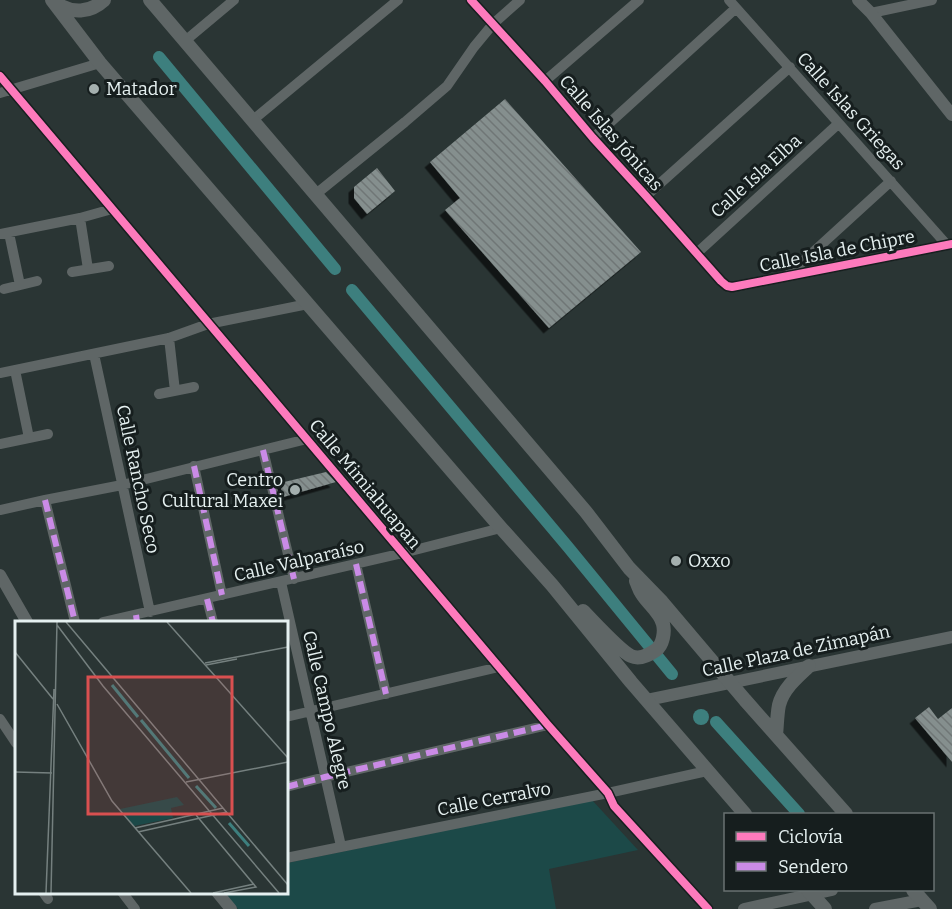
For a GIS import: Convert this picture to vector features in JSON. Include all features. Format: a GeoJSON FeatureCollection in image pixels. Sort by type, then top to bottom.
{"type":"FeatureCollection","features":[{"type":"Feature","properties":{"kind":"main road"},"geometry":{"type":"LineString","coordinates":[[52,0],[69,10],[81,11],[93,8],[104,0]]}},
{"type":"Feature","properties":{"kind":"main road"},"geometry":{"type":"LineString","coordinates":[[52,0],[100,63],[552,585],[744,813]]}},
{"type":"Feature","properties":{"kind":"main road"},"geometry":{"type":"LineString","coordinates":[[150,0],[608,538],[663,624],[664,633],[655,651],[638,657],[631,656],[567,595],[552,585]]}},
{"type":"Feature","properties":{"kind":"main road"},"geometry":{"type":"LineString","coordinates":[[629,568],[662,602],[845,813]]}},
{"type":"Feature","properties":{"kind":"main road"},"geometry":{"type":"LineString","coordinates":[[776,735],[779,704],[784,693],[809,666]]}},
{"type":"Feature","properties":{"kind":"main road"},"geometry":{"type":"LineString","coordinates":[[810,892],[825,909]]}},
{"type":"Feature","properties":{"kind":"street"},"geometry":{"type":"LineString","coordinates":[[185,41],[234,0]]}},
{"type":"Feature","properties":{"kind":"street"},"geometry":{"type":"LineString","coordinates":[[253,120],[398,0]]}},
{"type":"Feature","properties":{"kind":"street","name":"Calle Islas Jónicas"},"geometry":{"type":"LineString","coordinates":[[471,0],[720,281],[727,286]]}},
{"type":"Feature","properties":{"kind":"street"},"geometry":{"type":"LineString","coordinates":[[316,194],[447,86],[493,24],[520,0]]}},
{"type":"Feature","properties":{"kind":"street"},"geometry":{"type":"LineString","coordinates":[[545,81],[639,0]]}},
{"type":"Feature","properties":{"kind":"street"},"geometry":{"type":"LineString","coordinates":[[858,0],[952,114]]}},
{"type":"Feature","properties":{"kind":"street"},"geometry":{"type":"LineString","coordinates":[[871,13],[932,0]]}},
{"type":"Feature","properties":{"kind":"street"},"geometry":{"type":"LineString","coordinates":[[593,138],[733,4]]}},
{"type":"Feature","properties":{"kind":"street","name":"Calle Islas Griegas"},"geometry":{"type":"LineString","coordinates":[[733,4],[838,124],[950,244]]}},
{"type":"Feature","properties":{"kind":"street"},"geometry":{"type":"LineString","coordinates":[[0,93],[100,63]]}},
{"type":"Feature","properties":{"kind":"street"},"geometry":{"type":"LineString","coordinates":[[646,196],[789,67]]}},
{"type":"Feature","properties":{"kind":"street","name":"Calle Mimiahuapan"},"geometry":{"type":"LineString","coordinates":[[0,76],[608,793],[614,806],[708,909]]}},
{"type":"Feature","properties":{"kind":"street","name":"Calle Isla Elba"},"geometry":{"type":"LineString","coordinates":[[697,253],[838,124]]}},
{"type":"Feature","properties":{"kind":"street"},"geometry":{"type":"LineString","coordinates":[[785,277],[891,181]]}},
{"type":"Feature","properties":{"kind":"street"},"geometry":{"type":"LineString","coordinates":[[20,285],[4,233],[80,218],[112,209]]}},
{"type":"Feature","properties":{"kind":"street"},"geometry":{"type":"LineString","coordinates":[[80,218],[88,269]]}},
{"type":"Feature","properties":{"kind":"street","name":"Calle Isla de Chipre"},"geometry":{"type":"LineString","coordinates":[[727,286],[732,287],[950,244]]}},
{"type":"Feature","properties":{"kind":"street"},"geometry":{"type":"LineString","coordinates":[[72,272],[109,266]]}},
{"type":"Feature","properties":{"kind":"street"},"geometry":{"type":"LineString","coordinates":[[4,289],[37,281]]}},
{"type":"Feature","properties":{"kind":"street"},"geometry":{"type":"LineString","coordinates":[[0,373],[169,338],[208,324],[308,304]]}},
{"type":"Feature","properties":{"kind":"street"},"geometry":{"type":"LineString","coordinates":[[169,338],[175,391]]}},
{"type":"Feature","properties":{"kind":"street","name":"Calle Rancho Seco"},"geometry":{"type":"LineString","coordinates":[[94,354],[150,612]]}},
{"type":"Feature","properties":{"kind":"street"},"geometry":{"type":"LineString","coordinates":[[15,370],[29,438]]}},
{"type":"Feature","properties":{"kind":"street"},"geometry":{"type":"LineString","coordinates":[[159,394],[194,387]]}},
{"type":"Feature","properties":{"kind":"street"},"geometry":{"type":"LineString","coordinates":[[0,444],[48,434]]}},
{"type":"Feature","properties":{"kind":"street"},"geometry":{"type":"LineString","coordinates":[[0,510],[122,485],[307,439]]}},
{"type":"Feature","properties":{"kind":"street"},"geometry":{"type":"LineString","coordinates":[[263,450],[294,579]]}},
{"type":"Feature","properties":{"kind":"street"},"geometry":{"type":"LineString","coordinates":[[194,466],[222,595]]}},
{"type":"Feature","properties":{"kind":"street"},"geometry":{"type":"LineString","coordinates":[[45,500],[75,621]]}},
{"type":"Feature","properties":{"kind":"street","name":"Calle Valparaíso"},"geometry":{"type":"LineString","coordinates":[[114,621],[137,619],[150,612],[403,554],[501,528]]}},
{"type":"Feature","properties":{"kind":"street"},"geometry":{"type":"LineString","coordinates":[[356,564],[386,694]]}},
{"type":"Feature","properties":{"kind":"street"},"geometry":{"type":"LineString","coordinates":[[0,575],[26,621]]}},
{"type":"Feature","properties":{"kind":"street","name":"Calle Campo Alegre"},"geometry":{"type":"LineString","coordinates":[[281,582],[341,846]]}},
{"type":"Feature","properties":{"kind":"street"},"geometry":{"type":"LineString","coordinates":[[207,598],[213,621]]}},
{"type":"Feature","properties":{"kind":"street","name":"Calle Plaza de Zimapán"},"geometry":{"type":"LineString","coordinates":[[647,700],[952,637]]}},
{"type":"Feature","properties":{"kind":"street"},"geometry":{"type":"LineString","coordinates":[[288,717],[499,667]]}},
{"type":"Feature","properties":{"kind":"street"},"geometry":{"type":"LineString","coordinates":[[0,719],[15,742]]}},
{"type":"Feature","properties":{"kind":"street"},"geometry":{"type":"LineString","coordinates":[[288,786],[548,725]]}},
{"type":"Feature","properties":{"kind":"street","name":"Calle Cerralvo"},"geometry":{"type":"LineString","coordinates":[[288,858],[708,771]]}},
{"type":"Feature","properties":{"kind":"street"},"geometry":{"type":"LineString","coordinates":[[744,909],[810,892]]}},
{"type":"Feature","properties":{"kind":"street"},"geometry":{"type":"LineString","coordinates":[[124,894],[135,909]]}},
{"type":"Feature","properties":{"kind":"street"},"geometry":{"type":"LineString","coordinates":[[219,894],[231,909]]}},
{"type":"Feature","properties":{"kind":"street"},"geometry":{"type":"LineString","coordinates":[[876,909],[922,900]]}},
{"type":"Feature","properties":{"kind":"shaded area"},"geometry":{"type":"Polygon","coordinates":[[[701,709],[707,711],[709,717],[707,723],[701,725],[695,723],[693,717],[695,711],[701,709]]]}},
{"type":"Feature","properties":{"kind":"shaded area"},"geometry":{"type":"Polygon","coordinates":[[[592,800],[638,850],[549,869],[556,909],[238,909],[225,894],[288,894],[288,863],[592,800]]]}},
{"type":"Feature","properties":{"kind":"building"},"geometry":{"type":"Polygon","coordinates":[[[505,99],[641,252],[549,328],[445,210],[460,198],[430,162],[505,99]]]}},
{"type":"Feature","properties":{"kind":"building"},"geometry":{"type":"Polygon","coordinates":[[[377,168],[395,191],[367,214],[354,198],[354,187],[377,168]]]}},
{"type":"Feature","properties":{"kind":"building","name":"Centro Cultural Maxei"},"geometry":{"type":"Polygon","coordinates":[[[326,472],[336,482],[283,497],[280,483],[326,472]]]}},
{"type":"Feature","properties":{"kind":"building"},"geometry":{"type":"Polygon","coordinates":[[[929,707],[938,719],[952,708],[952,762],[915,718],[929,707]]]}},
{"type":"Feature","properties":{"kind":"waterway"},"geometry":{"type":"LineString","coordinates":[[159,57],[335,269]]}},
{"type":"Feature","properties":{"kind":"waterway"},"geometry":{"type":"LineString","coordinates":[[352,290],[672,674]]}},
{"type":"Feature","properties":{"kind":"waterway"},"geometry":{"type":"LineString","coordinates":[[716,722],[798,813]]}},
{"type":"Feature","properties":{"kind":"marked path"},"geometry":{"type":"LineString","coordinates":[[263,450],[294,579]]}},
{"type":"Feature","properties":{"kind":"marked path"},"geometry":{"type":"LineString","coordinates":[[194,466],[222,595]]}},
{"type":"Feature","properties":{"kind":"marked path"},"geometry":{"type":"LineString","coordinates":[[45,500],[75,621]]}},
{"type":"Feature","properties":{"kind":"marked path"},"geometry":{"type":"LineString","coordinates":[[356,564],[386,694]]}},
{"type":"Feature","properties":{"kind":"marked path"},"geometry":{"type":"LineString","coordinates":[[207,599],[213,621]]}},
{"type":"Feature","properties":{"kind":"marked path"},"geometry":{"type":"LineString","coordinates":[[136,615],[137,621]]}},
{"type":"Feature","properties":{"kind":"marked path"},"geometry":{"type":"LineString","coordinates":[[288,786],[548,725]]}},
{"type":"Feature","properties":{"kind":"cycle path"},"geometry":{"type":"LineString","coordinates":[[471,0],[727,286],[732,287],[952,244]]}},
{"type":"Feature","properties":{"kind":"cycle path"},"geometry":{"type":"LineString","coordinates":[[0,76],[608,793],[614,806],[708,909]]}},
{"type":"Feature","properties":{"kind":"place","name":"Matador"},"geometry":{"type":"Point","coordinates":[94,89]}},
{"type":"Feature","properties":{"kind":"place","name":"Centro Cultural Maxei"},"geometry":{"type":"Point","coordinates":[295,490]}},
{"type":"Feature","properties":{"kind":"place","name":"Oxxo"},"geometry":{"type":"Point","coordinates":[676,561]}}]}
